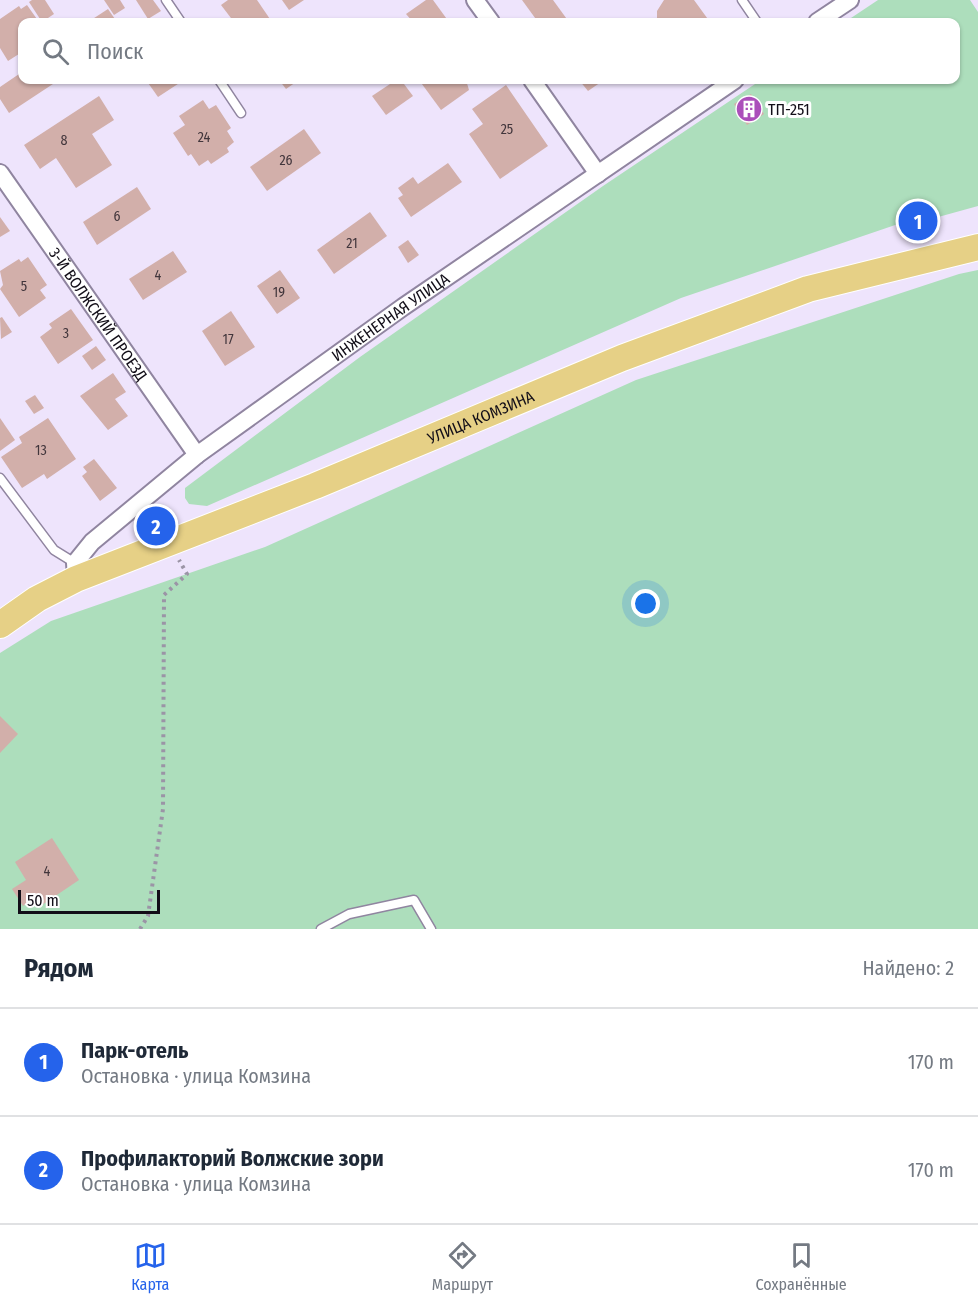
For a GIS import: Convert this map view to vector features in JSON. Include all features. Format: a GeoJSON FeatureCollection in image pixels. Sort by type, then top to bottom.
{"type":"FeatureCollection","features":[{"type":"Feature","properties":{"kind":"main road","name":"УЛИЦА КОМЗИНА"},"geometry":{"type":"LineString","coordinates":[[0,625],[76,571],[171,543],[622,358],[808,290],[978,247]]}},
{"type":"Feature","properties":{"kind":"street"},"geometry":{"type":"LineString","coordinates":[[476,0],[488,18]]}},
{"type":"Feature","properties":{"kind":"street"},"geometry":{"type":"LineString","coordinates":[[823,18],[850,0]]}},
{"type":"Feature","properties":{"kind":"street"},"geometry":{"type":"LineString","coordinates":[[534,84],[598,174]]}},
{"type":"Feature","properties":{"kind":"street","name":"ИНЖЕНЕРНАЯ УЛИЦА"},"geometry":{"type":"LineString","coordinates":[[76,571],[92,542],[197,455],[403,307],[729,84]]}},
{"type":"Feature","properties":{"kind":"street","name":"3-Й ВОЛЖСКИЙ ПРОЕЗД"},"geometry":{"type":"LineString","coordinates":[[0,173],[197,455]]}},
{"type":"Feature","properties":{"kind":"lane"},"geometry":{"type":"LineString","coordinates":[[166,0],[178,18]]}},
{"type":"Feature","properties":{"kind":"lane"},"geometry":{"type":"LineString","coordinates":[[742,0],[754,18]]}},
{"type":"Feature","properties":{"kind":"lane"},"geometry":{"type":"LineString","coordinates":[[222,84],[241,113]]}},
{"type":"Feature","properties":{"kind":"lane"},"geometry":{"type":"LineString","coordinates":[[0,478],[54,550],[76,571]]}},
{"type":"Feature","properties":{"kind":"lane"},"geometry":{"type":"LineString","coordinates":[[321,929],[349,915],[414,900],[431,929]]}},
{"type":"Feature","properties":{"kind":"path"},"geometry":{"type":"LineString","coordinates":[[140,929],[148,916],[164,809],[164,595],[187,574],[171,543]]}},
{"type":"Feature","properties":{"kind":"green space"},"geometry":{"type":"Polygon","coordinates":[[[878,0],[970,0],[978,12],[978,206],[931,219],[922,210],[912,208],[904,222],[681,298],[207,506],[189,504],[185,498],[185,488],[360,357],[603,186],[755,84],[960,84],[960,18],[851,18],[878,0]]]}},
{"type":"Feature","properties":{"kind":"green space"},"geometry":{"type":"Polygon","coordinates":[[[978,270],[978,929],[0,929],[0,653],[51,621],[265,547],[636,380],[959,274],[978,270]]]}},
{"type":"Feature","properties":{"kind":"building"},"geometry":{"type":"Polygon","coordinates":[[[45,0],[54,14],[48,18],[39,18],[29,2],[45,0]]]}},
{"type":"Feature","properties":{"kind":"building"},"geometry":{"type":"Polygon","coordinates":[[[104,0],[120,0],[125,8],[114,15],[104,0]]]}},
{"type":"Feature","properties":{"kind":"building"},"geometry":{"type":"Polygon","coordinates":[[[136,0],[153,0],[161,11],[147,18],[136,0]]]}},
{"type":"Feature","properties":{"kind":"building"},"geometry":{"type":"Polygon","coordinates":[[[228,0],[257,0],[269,18],[231,18],[221,5],[228,0]]]}},
{"type":"Feature","properties":{"kind":"building"},"geometry":{"type":"Polygon","coordinates":[[[282,0],[304,0],[289,10],[282,0]]]}},
{"type":"Feature","properties":{"kind":"building"},"geometry":{"type":"Polygon","coordinates":[[[426,0],[433,0],[446,18],[410,18],[406,14],[426,0]]]}},
{"type":"Feature","properties":{"kind":"building"},"geometry":{"type":"Polygon","coordinates":[[[522,0],[553,0],[566,18],[535,18],[522,0]]]}},
{"type":"Feature","properties":{"kind":"building"},"geometry":{"type":"Polygon","coordinates":[[[664,0],[694,0],[707,18],[657,18],[657,11],[664,0]]]}},
{"type":"Feature","properties":{"kind":"building"},"geometry":{"type":"Polygon","coordinates":[[[27,5],[36,18],[18,18],[18,55],[8,61],[0,48],[0,19],[19,6],[21,9],[27,5]]]}},
{"type":"Feature","properties":{"kind":"building"},"geometry":{"type":"Polygon","coordinates":[[[108,9],[114,18],[94,18],[108,9]]]}},
{"type":"Feature","properties":{"kind":"building"},"geometry":{"type":"Polygon","coordinates":[[[18,75],[18,84],[53,84],[9,113],[0,99],[0,87],[18,75]]]}},
{"type":"Feature","properties":{"kind":"building"},"geometry":{"type":"Polygon","coordinates":[[[149,84],[178,84],[158,97],[149,84]]]}},
{"type":"Feature","properties":{"kind":"building"},"geometry":{"type":"Polygon","coordinates":[[[282,84],[293,84],[286,89],[282,84]]]}},
{"type":"Feature","properties":{"kind":"building"},"geometry":{"type":"Polygon","coordinates":[[[390,84],[404,84],[413,96],[386,115],[372,96],[390,84]]]}},
{"type":"Feature","properties":{"kind":"building"},"geometry":{"type":"Polygon","coordinates":[[[422,84],[467,84],[469,90],[441,110],[422,84]]]}},
{"type":"Feature","properties":{"kind":"building"},"geometry":{"type":"Polygon","coordinates":[[[582,84],[598,84],[588,91],[582,84]]]}},
{"type":"Feature","properties":{"kind":"building"},"geometry":{"type":"Polygon","coordinates":[[[506,85],[548,146],[500,179],[469,134],[483,124],[472,109],[506,85]]]}},
{"type":"Feature","properties":{"kind":"building","name":"ТП-251"},"geometry":{"type":"Polygon","coordinates":[[[751,94],[764,114],[747,125],[734,104],[751,94]]]}},
{"type":"Feature","properties":{"kind":"building"},"geometry":{"type":"Polygon","coordinates":[[[99,96],[114,120],[92,134],[112,165],[76,188],[56,158],[40,169],[24,145],[99,96]]]}},
{"type":"Feature","properties":{"kind":"building"},"geometry":{"type":"Polygon","coordinates":[[[203,100],[209,109],[216,105],[231,128],[227,131],[234,142],[227,148],[229,152],[211,164],[208,160],[199,166],[191,154],[188,156],[173,133],[185,125],[179,116],[203,100]]]}},
{"type":"Feature","properties":{"kind":"building"},"geometry":{"type":"Polygon","coordinates":[[[304,129],[321,153],[267,191],[250,167],[304,129]]]}},
{"type":"Feature","properties":{"kind":"building"},"geometry":{"type":"Polygon","coordinates":[[[448,163],[462,182],[411,217],[398,198],[403,195],[398,188],[413,177],[418,184],[448,163]]]}},
{"type":"Feature","properties":{"kind":"building"},"geometry":{"type":"Polygon","coordinates":[[[137,187],[151,209],[97,245],[83,222],[137,187]]]}},
{"type":"Feature","properties":{"kind":"building"},"geometry":{"type":"Polygon","coordinates":[[[370,212],[387,236],[334,274],[317,250],[370,212]]]}},
{"type":"Feature","properties":{"kind":"building"},"geometry":{"type":"Polygon","coordinates":[[[0,217],[10,231],[0,237],[0,217]]]}},
{"type":"Feature","properties":{"kind":"building"},"geometry":{"type":"Polygon","coordinates":[[[408,240],[419,255],[408,263],[398,247],[408,240]]]}},
{"type":"Feature","properties":{"kind":"building"},"geometry":{"type":"Polygon","coordinates":[[[173,251],[187,272],[143,300],[129,279],[173,251]]]}},
{"type":"Feature","properties":{"kind":"building"},"geometry":{"type":"Polygon","coordinates":[[[28,257],[47,285],[40,290],[46,298],[19,317],[0,289],[3,285],[0,271],[19,259],[21,262],[28,257]]]}},
{"type":"Feature","properties":{"kind":"building"},"geometry":{"type":"Polygon","coordinates":[[[280,270],[300,298],[277,314],[257,286],[280,270]]]}},
{"type":"Feature","properties":{"kind":"building"},"geometry":{"type":"Polygon","coordinates":[[[71,309],[93,340],[58,364],[40,337],[52,328],[49,324],[71,309]]]}},
{"type":"Feature","properties":{"kind":"building"},"geometry":{"type":"Polygon","coordinates":[[[231,311],[255,347],[225,366],[202,331],[231,311]]]}},
{"type":"Feature","properties":{"kind":"building"},"geometry":{"type":"Polygon","coordinates":[[[2,317],[12,332],[1,339],[0,318],[2,317]]]}},
{"type":"Feature","properties":{"kind":"building"},"geometry":{"type":"Polygon","coordinates":[[[96,346],[106,360],[92,370],[82,356],[96,346]]]}},
{"type":"Feature","properties":{"kind":"building"},"geometry":{"type":"Polygon","coordinates":[[[113,373],[126,392],[115,399],[128,416],[108,430],[80,396],[113,373]]]}},
{"type":"Feature","properties":{"kind":"building"},"geometry":{"type":"Polygon","coordinates":[[[35,395],[44,408],[34,414],[25,401],[35,395]]]}},
{"type":"Feature","properties":{"kind":"building"},"geometry":{"type":"Polygon","coordinates":[[[0,418],[15,440],[0,451],[0,418]]]}},
{"type":"Feature","properties":{"kind":"building"},"geometry":{"type":"Polygon","coordinates":[[[48,418],[76,459],[47,479],[44,474],[22,488],[1,457],[22,443],[19,437],[48,418]]]}},
{"type":"Feature","properties":{"kind":"building"},"geometry":{"type":"Polygon","coordinates":[[[94,459],[117,488],[100,501],[82,476],[87,472],[83,467],[94,459]]]}},
{"type":"Feature","properties":{"kind":"building"},"geometry":{"type":"Polygon","coordinates":[[[0,716],[18,734],[0,753],[0,716]]]}},
{"type":"Feature","properties":{"kind":"building"},"geometry":{"type":"Polygon","coordinates":[[[52,838],[79,880],[42,905],[36,897],[23,906],[12,889],[26,880],[15,862],[52,838]]]}},
{"type":"Feature","properties":{"kind":"place","name":"ТП-251"},"geometry":{"type":"Point","coordinates":[749,109]}},
{"type":"Feature","properties":{"kind":"place","name":"Парк-отель"},"geometry":{"type":"Point","coordinates":[918,221]}},
{"type":"Feature","properties":{"kind":"place","name":"Профилакторий Волжские зори"},"geometry":{"type":"Point","coordinates":[156,526]}}]}
